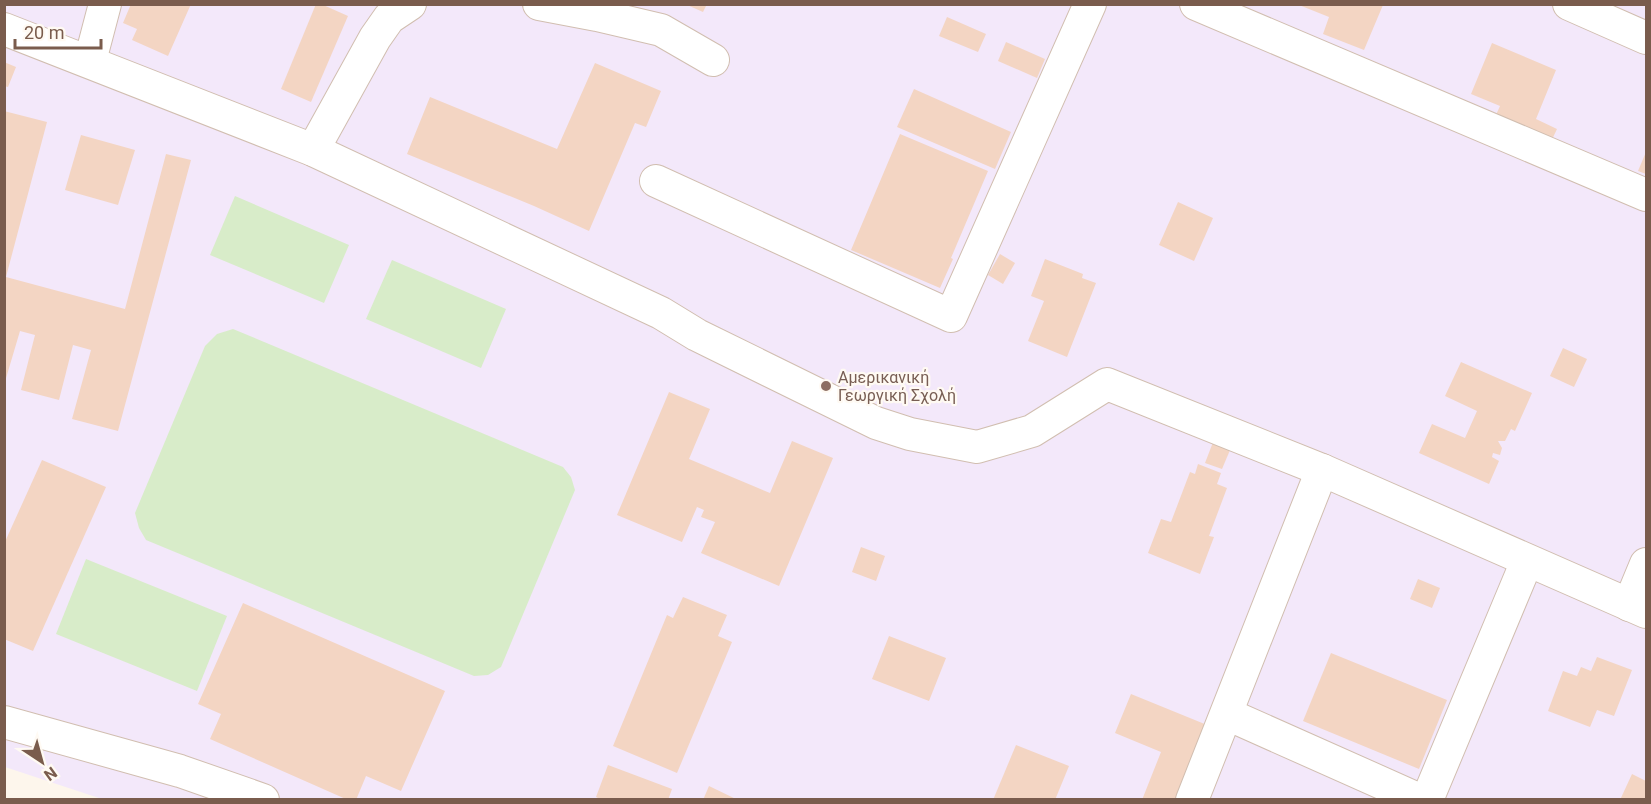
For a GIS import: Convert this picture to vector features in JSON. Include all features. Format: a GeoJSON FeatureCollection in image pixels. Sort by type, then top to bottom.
{"type":"FeatureCollection","features":[{"type":"Feature","properties":{"kind":"lane"},"geometry":{"type":"LineString","coordinates":[[90,61],[105,4]]}},
{"type":"Feature","properties":{"kind":"lane"},"geometry":{"type":"LineString","coordinates":[[313,150],[375,38],[389,18],[410,4]]}},
{"type":"Feature","properties":{"kind":"lane"},"geometry":{"type":"LineString","coordinates":[[539,4],[661,30],[713,60]]}},
{"type":"Feature","properties":{"kind":"lane"},"geometry":{"type":"LineString","coordinates":[[656,181],[951,316],[1090,4]]}},
{"type":"Feature","properties":{"kind":"lane"},"geometry":{"type":"LineString","coordinates":[[1196,4],[1647,195]]}},
{"type":"Feature","properties":{"kind":"lane"},"geometry":{"type":"LineString","coordinates":[[1569,4],[1647,38]]}},
{"type":"Feature","properties":{"kind":"lane"},"geometry":{"type":"LineString","coordinates":[[4,29],[313,150],[660,313],[697,335],[853,413],[910,434],[977,447],[1032,431],[1107,384],[1322,470],[1638,608],[1647,564]]}},
{"type":"Feature","properties":{"kind":"lane"},"geometry":{"type":"LineString","coordinates":[[1192,800],[1322,470]]}},
{"type":"Feature","properties":{"kind":"lane"},"geometry":{"type":"LineString","coordinates":[[1427,800],[1527,561]]}},
{"type":"Feature","properties":{"kind":"lane"},"geometry":{"type":"LineString","coordinates":[[1227,714],[1420,800]]}},
{"type":"Feature","properties":{"kind":"lane"},"geometry":{"type":"LineString","coordinates":[[4,722],[180,771],[263,800]]}},
{"type":"Feature","properties":{"kind":"shaded area","name":"Αμερικανική Γεωργική Σχολή"},"geometry":{"type":"Polygon","coordinates":[[[5,5],[1646,5],[1646,799],[105,800],[5,767],[5,5]]]}},
{"type":"Feature","properties":{"kind":"green space"},"geometry":{"type":"Polygon","coordinates":[[[235,196],[349,245],[324,303],[210,255],[235,196]]]}},
{"type":"Feature","properties":{"kind":"green space"},"geometry":{"type":"Polygon","coordinates":[[[392,260],[506,309],[481,368],[366,319],[392,260]]]}},
{"type":"Feature","properties":{"kind":"green space"},"geometry":{"type":"Polygon","coordinates":[[[233,329],[563,467],[571,477],[575,490],[501,667],[488,675],[474,676],[146,540],[139,528],[135,513],[205,346],[217,334],[233,329]]]}},
{"type":"Feature","properties":{"kind":"green space"},"geometry":{"type":"Polygon","coordinates":[[[86,559],[227,616],[197,691],[56,634],[86,559]]]}},
{"type":"Feature","properties":{"kind":"building"},"geometry":{"type":"Polygon","coordinates":[[[131,4],[191,4],[168,56],[132,40],[137,29],[123,23],[131,4]]]}},
{"type":"Feature","properties":{"kind":"building"},"geometry":{"type":"Polygon","coordinates":[[[316,4],[348,16],[311,102],[281,89],[316,4]]]}},
{"type":"Feature","properties":{"kind":"building"},"geometry":{"type":"Polygon","coordinates":[[[685,4],[707,4],[703,12],[685,4]]]}},
{"type":"Feature","properties":{"kind":"building"},"geometry":{"type":"Polygon","coordinates":[[[1299,5],[1383,5],[1364,50],[1323,34],[1329,17],[1299,5]]]}},
{"type":"Feature","properties":{"kind":"building"},"geometry":{"type":"Polygon","coordinates":[[[947,17],[986,34],[978,52],[939,36],[947,17]]]}},
{"type":"Feature","properties":{"kind":"building"},"geometry":{"type":"Polygon","coordinates":[[[1006,42],[1045,59],[1037,78],[998,61],[1006,42]]]}},
{"type":"Feature","properties":{"kind":"building"},"geometry":{"type":"Polygon","coordinates":[[[1492,43],[1556,70],[1536,119],[1557,129],[1547,150],[1491,126],[1500,106],[1471,94],[1492,43]]]}},
{"type":"Feature","properties":{"kind":"building"},"geometry":{"type":"Polygon","coordinates":[[[4,62],[16,67],[8,87],[4,86],[4,62]]]}},
{"type":"Feature","properties":{"kind":"building"},"geometry":{"type":"Polygon","coordinates":[[[595,63],[661,91],[646,127],[635,123],[589,231],[407,154],[430,97],[557,149],[595,63]]]}},
{"type":"Feature","properties":{"kind":"building"},"geometry":{"type":"Polygon","coordinates":[[[914,89],[1011,132],[995,169],[897,127],[914,89]]]}},
{"type":"Feature","properties":{"kind":"building"},"geometry":{"type":"Polygon","coordinates":[[[4,111],[47,122],[6,277],[125,309],[166,154],[191,160],[118,431],[72,419],[91,350],[73,345],[59,400],[21,390],[35,335],[20,331],[4,385],[4,111]]]}},
{"type":"Feature","properties":{"kind":"building"},"geometry":{"type":"Polygon","coordinates":[[[900,134],[988,171],[940,288],[851,250],[900,134]]]}},
{"type":"Feature","properties":{"kind":"building"},"geometry":{"type":"Polygon","coordinates":[[[81,135],[135,150],[118,205],[65,190],[81,135]]]}},
{"type":"Feature","properties":{"kind":"building"},"geometry":{"type":"Polygon","coordinates":[[[1646,152],[1646,174],[1638,171],[1646,152]]]}},
{"type":"Feature","properties":{"kind":"building"},"geometry":{"type":"Polygon","coordinates":[[[1178,202],[1213,218],[1194,261],[1159,245],[1178,202]]]}},
{"type":"Feature","properties":{"kind":"building"},"geometry":{"type":"Polygon","coordinates":[[[1000,254],[1015,263],[1003,284],[988,275],[1000,254]]]}},
{"type":"Feature","properties":{"kind":"building"},"geometry":{"type":"Polygon","coordinates":[[[1045,259],[1083,274],[1082,278],[1096,283],[1067,357],[1028,341],[1044,301],[1031,296],[1045,259]]]}},
{"type":"Feature","properties":{"kind":"building"},"geometry":{"type":"Polygon","coordinates":[[[1563,348],[1587,359],[1574,387],[1550,376],[1563,348]]]}},
{"type":"Feature","properties":{"kind":"building"},"geometry":{"type":"Polygon","coordinates":[[[1461,362],[1532,393],[1515,431],[1511,429],[1505,441],[1498,441],[1502,448],[1500,455],[1493,453],[1492,457],[1499,461],[1489,484],[1419,453],[1432,424],[1465,438],[1477,411],[1445,396],[1461,362]]]}},
{"type":"Feature","properties":{"kind":"building"},"geometry":{"type":"Polygon","coordinates":[[[669,392],[710,409],[689,459],[770,493],[792,441],[833,458],[779,586],[701,553],[715,522],[701,517],[704,510],[697,507],[682,542],[617,515],[669,392]]]}},
{"type":"Feature","properties":{"kind":"building"},"geometry":{"type":"Polygon","coordinates":[[[1215,437],[1233,443],[1222,469],[1205,463],[1215,437]]]}},
{"type":"Feature","properties":{"kind":"building"},"geometry":{"type":"Polygon","coordinates":[[[42,460],[106,487],[33,651],[4,639],[4,544],[42,460]]]}},
{"type":"Feature","properties":{"kind":"building"},"geometry":{"type":"Polygon","coordinates":[[[1198,464],[1221,473],[1217,484],[1227,488],[1209,536],[1214,537],[1200,574],[1148,553],[1161,519],[1171,522],[1190,472],[1195,474],[1198,464]]]}},
{"type":"Feature","properties":{"kind":"building"},"geometry":{"type":"Polygon","coordinates":[[[861,547],[885,556],[876,581],[852,572],[861,547]]]}},
{"type":"Feature","properties":{"kind":"building"},"geometry":{"type":"Polygon","coordinates":[[[1418,579],[1440,588],[1432,608],[1410,599],[1418,579]]]}},
{"type":"Feature","properties":{"kind":"building"},"geometry":{"type":"Polygon","coordinates":[[[683,597],[727,615],[718,636],[732,642],[677,773],[613,746],[667,615],[673,618],[683,597]]]}},
{"type":"Feature","properties":{"kind":"building"},"geometry":{"type":"Polygon","coordinates":[[[243,603],[445,691],[401,791],[366,776],[356,800],[348,800],[210,739],[221,714],[198,704],[243,603]]]}},
{"type":"Feature","properties":{"kind":"building"},"geometry":{"type":"Polygon","coordinates":[[[889,636],[946,658],[929,701],[872,679],[889,636]]]}},
{"type":"Feature","properties":{"kind":"building"},"geometry":{"type":"Polygon","coordinates":[[[1331,653],[1447,700],[1419,769],[1303,721],[1331,653]]]}},
{"type":"Feature","properties":{"kind":"building"},"geometry":{"type":"Polygon","coordinates":[[[1597,657],[1632,670],[1614,716],[1597,710],[1590,727],[1548,711],[1563,671],[1577,676],[1581,667],[1591,671],[1597,657]]]}},
{"type":"Feature","properties":{"kind":"building"},"geometry":{"type":"Polygon","coordinates":[[[1131,694],[1212,727],[1183,800],[1142,800],[1161,752],[1115,733],[1131,694]]]}},
{"type":"Feature","properties":{"kind":"building"},"geometry":{"type":"Polygon","coordinates":[[[1016,745],[1069,766],[1055,800],[993,800],[1016,745]]]}},
{"type":"Feature","properties":{"kind":"building"},"geometry":{"type":"Polygon","coordinates":[[[608,765],[672,789],[668,800],[602,800],[596,797],[608,765]]]}},
{"type":"Feature","properties":{"kind":"building"},"geometry":{"type":"Polygon","coordinates":[[[1632,774],[1646,781],[1646,800],[1620,800],[1632,774]]]}},
{"type":"Feature","properties":{"kind":"building"},"geometry":{"type":"Polygon","coordinates":[[[709,786],[738,800],[703,800],[709,786]]]}},
{"type":"Feature","properties":{"kind":"place","name":"Αμερικανική Γεωργική Σχολή"},"geometry":{"type":"Point","coordinates":[826,386]}}]}
